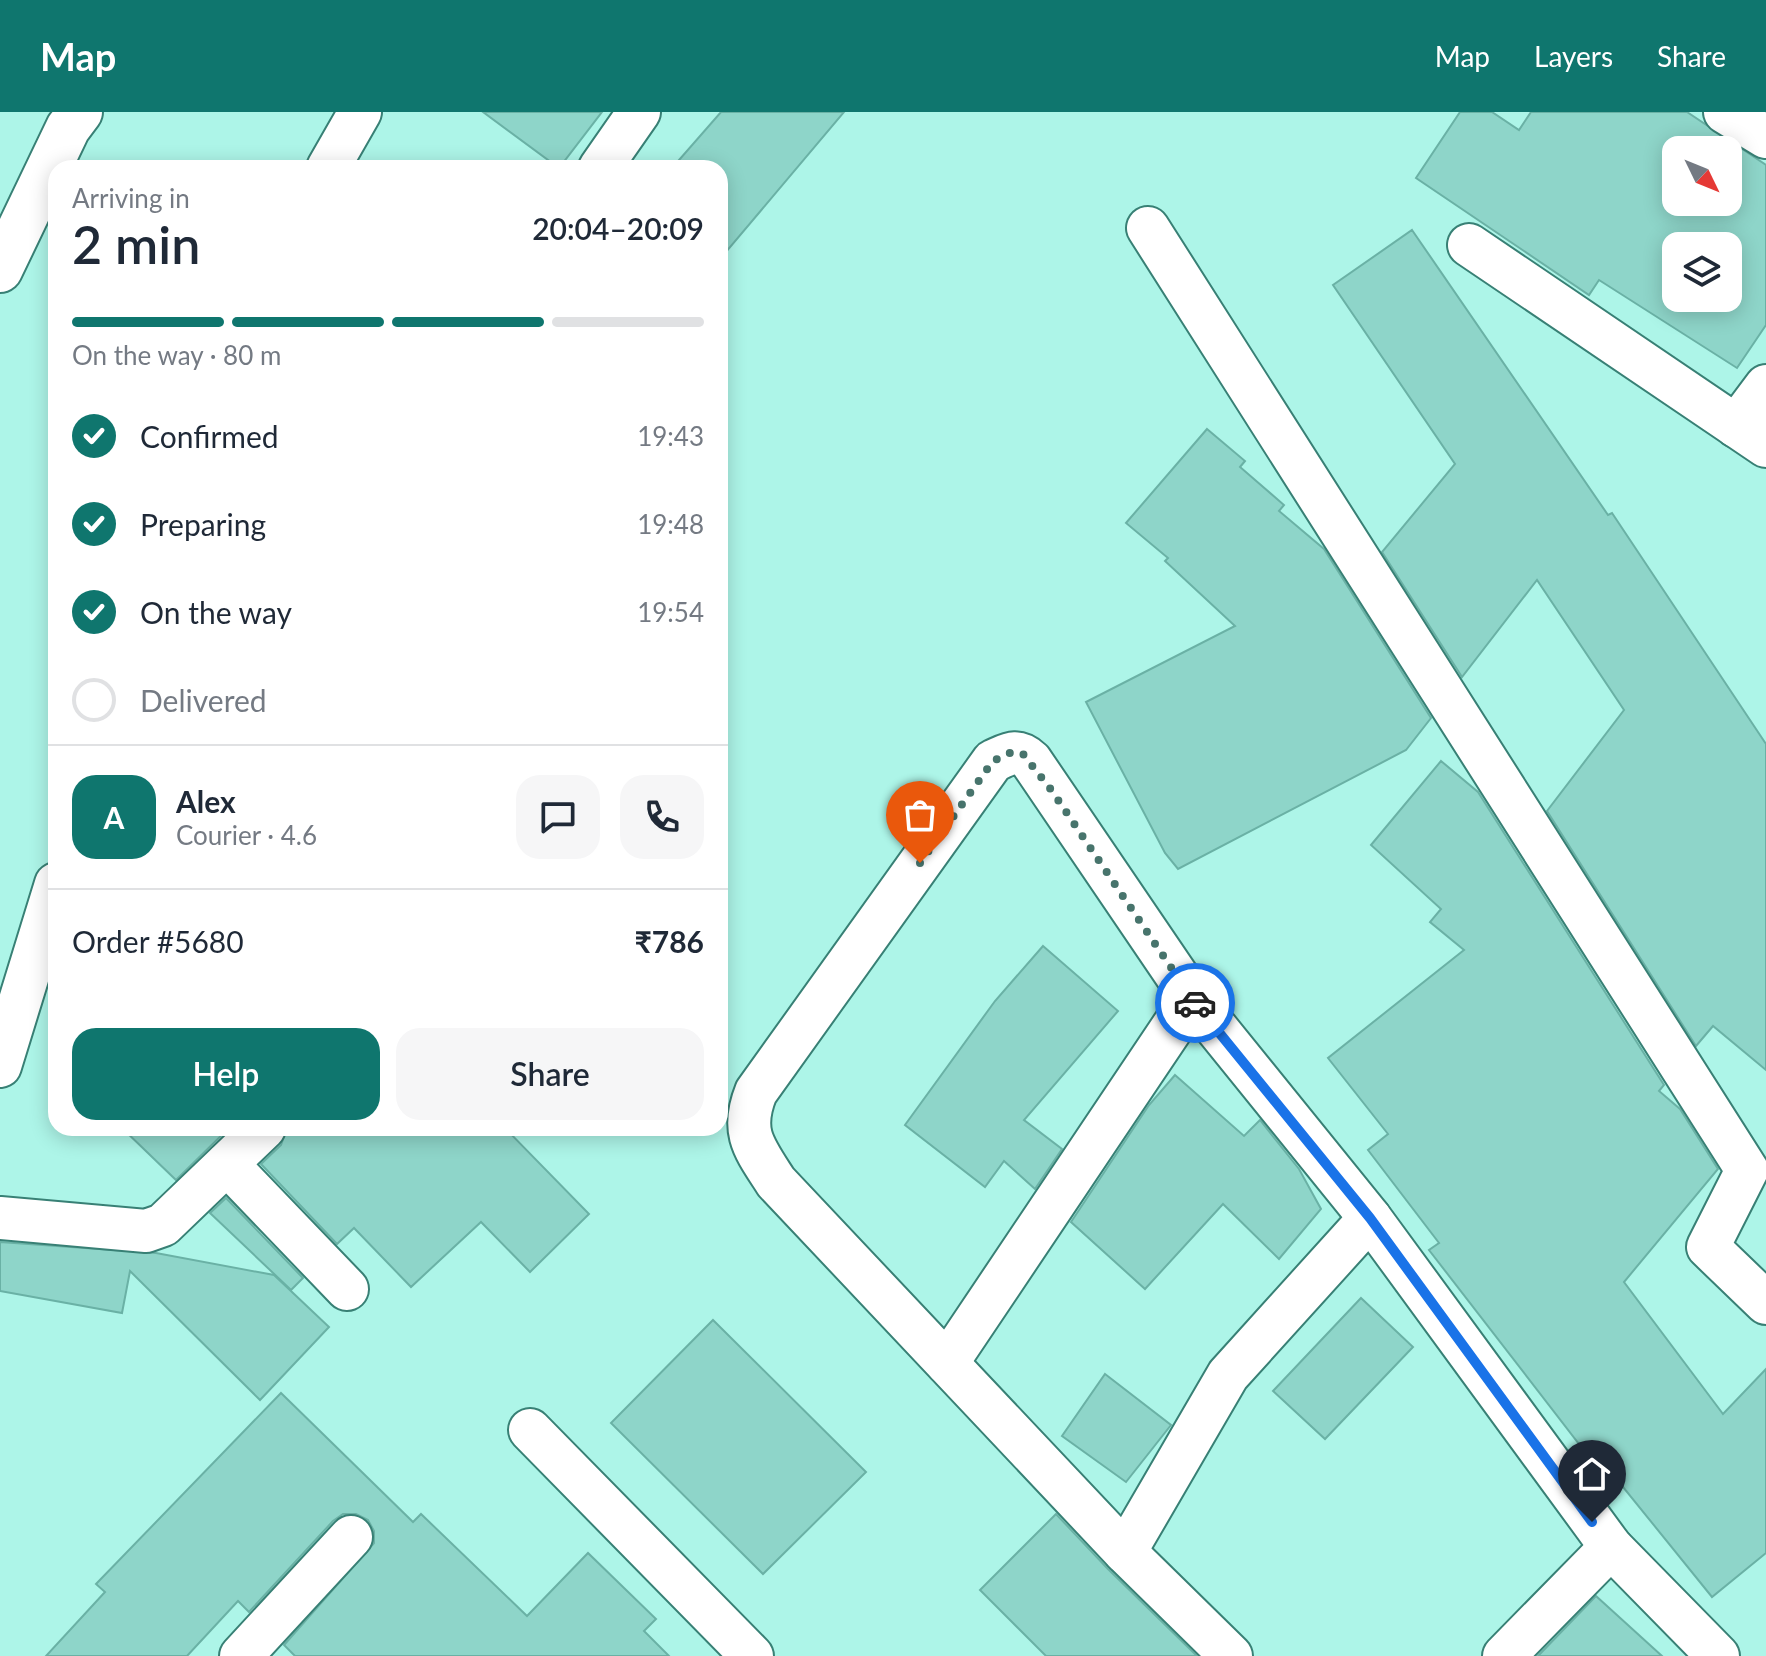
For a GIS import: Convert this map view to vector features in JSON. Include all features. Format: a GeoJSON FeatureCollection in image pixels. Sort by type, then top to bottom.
{"type":"FeatureCollection","features":[{"type":"Feature","properties":{"kind":"street"},"geometry":{"type":"LineString","coordinates":[[53,160],[68,128],[80,112]]}},
{"type":"Feature","properties":{"kind":"street"},"geometry":{"type":"LineString","coordinates":[[333,160],[360,112]]}},
{"type":"Feature","properties":{"kind":"street"},"geometry":{"type":"LineString","coordinates":[[606,160],[639,112]]}},
{"type":"Feature","properties":{"kind":"street"},"geometry":{"type":"LineString","coordinates":[[1725,112],[1766,137]]}},
{"type":"Feature","properties":{"kind":"street"},"geometry":{"type":"LineString","coordinates":[[0,270],[48,170]]}},
{"type":"Feature","properties":{"kind":"street"},"geometry":{"type":"LineString","coordinates":[[1148,228],[1756,1156],[1708,1247],[1766,1303]]}},
{"type":"Feature","properties":{"kind":"street"},"geometry":{"type":"LineString","coordinates":[[1469,245],[1751,436],[1766,386]]}},
{"type":"Feature","properties":{"kind":"street"},"geometry":{"type":"LineString","coordinates":[[1231,1656],[1125,1552],[776,1182],[752,1145],[747,1115],[756,1092],[993,761],[1012,752],[1023,754],[1031,761],[1192,998],[1370,1218],[1611,1547],[1718,1656]]}},
{"type":"Feature","properties":{"kind":"street"},"geometry":{"type":"LineString","coordinates":[[0,1066],[48,910]]}},
{"type":"Feature","properties":{"kind":"street"},"geometry":{"type":"LineString","coordinates":[[947,1363],[1192,998]]}},
{"type":"Feature","properties":{"kind":"street"},"geometry":{"type":"LineString","coordinates":[[0,1218],[146,1231],[163,1225],[256,1136]]}},
{"type":"Feature","properties":{"kind":"street"},"geometry":{"type":"LineString","coordinates":[[227,1164],[347,1289]]}},
{"type":"Feature","properties":{"kind":"street"},"geometry":{"type":"LineString","coordinates":[[1125,1552],[1228,1375],[1370,1218]]}},
{"type":"Feature","properties":{"kind":"street"},"geometry":{"type":"LineString","coordinates":[[530,1430],[752,1656]]}},
{"type":"Feature","properties":{"kind":"street"},"geometry":{"type":"LineString","coordinates":[[241,1656],[351,1537]]}},
{"type":"Feature","properties":{"kind":"street"},"geometry":{"type":"LineString","coordinates":[[1504,1656],[1611,1547]]}},
{"type":"Feature","properties":{"kind":"building"},"geometry":{"type":"Polygon","coordinates":[[[483,112],[602,112],[565,160],[548,160],[483,112]]]}},
{"type":"Feature","properties":{"kind":"building"},"geometry":{"type":"Polygon","coordinates":[[[721,112],[844,112],[728,250],[728,160],[679,160],[721,112]]]}},
{"type":"Feature","properties":{"kind":"building"},"geometry":{"type":"Polygon","coordinates":[[[1460,112],[1492,112],[1519,130],[1531,112],[1687,112],[1723,136],[1662,136],[1662,216],[1742,216],[1742,149],[1766,165],[1766,325],[1737,368],[1599,280],[1589,295],[1416,178],[1460,112]]]}},
{"type":"Feature","properties":{"kind":"building"},"geometry":{"type":"Polygon","coordinates":[[[1412,230],[1608,515],[1612,513],[1766,744],[1766,1070],[1713,1026],[1696,1046],[1547,811],[1624,710],[1537,580],[1462,677],[1382,552],[1455,464],[1333,285],[1412,230]]]}},
{"type":"Feature","properties":{"kind":"building"},"geometry":{"type":"Polygon","coordinates":[[[1207,429],[1245,461],[1240,467],[1284,505],[1279,511],[1324,549],[1431,718],[1406,750],[1178,869],[1165,853],[1086,702],[1235,626],[1165,561],[1168,558],[1126,523],[1207,429]]]}},
{"type":"Feature","properties":{"kind":"building"},"geometry":{"type":"Polygon","coordinates":[[[1441,761],[1478,792],[1664,1085],[1659,1091],[1680,1109],[1718,1169],[1624,1282],[1723,1414],[1766,1369],[1766,1553],[1712,1597],[1602,1461],[1596,1466],[1429,1250],[1439,1243],[1368,1150],[1388,1134],[1328,1058],[1464,950],[1430,922],[1441,909],[1371,845],[1441,761]]]}},
{"type":"Feature","properties":{"kind":"building"},"geometry":{"type":"Polygon","coordinates":[[[1043,946],[1118,1011],[1024,1120],[1062,1149],[1035,1189],[1004,1161],[985,1187],[905,1125],[995,1001],[1043,946]]]}},
{"type":"Feature","properties":{"kind":"building"},"geometry":{"type":"Polygon","coordinates":[[[1175,1075],[1244,1136],[1260,1120],[1299,1169],[1321,1209],[1279,1259],[1223,1204],[1145,1289],[1071,1222],[1149,1105],[1175,1075]]]}},
{"type":"Feature","properties":{"kind":"building"},"geometry":{"type":"Polygon","coordinates":[[[130,1136],[221,1136],[176,1180],[130,1136]]]}},
{"type":"Feature","properties":{"kind":"building"},"geometry":{"type":"Polygon","coordinates":[[[284,1136],[513,1136],[589,1214],[530,1272],[481,1222],[411,1287],[354,1228],[337,1244],[261,1164],[281,1145],[284,1136]]]}},
{"type":"Feature","properties":{"kind":"building"},"geometry":{"type":"Polygon","coordinates":[[[226,1198],[303,1278],[291,1290],[210,1213],[226,1198]]]}},
{"type":"Feature","properties":{"kind":"building"},"geometry":{"type":"Polygon","coordinates":[[[0,1242],[156,1253],[274,1275],[329,1327],[260,1400],[130,1271],[122,1313],[0,1291],[0,1242]]]}},
{"type":"Feature","properties":{"kind":"building"},"geometry":{"type":"Polygon","coordinates":[[[1361,1298],[1413,1347],[1325,1439],[1273,1391],[1361,1298]]]}},
{"type":"Feature","properties":{"kind":"building"},"geometry":{"type":"Polygon","coordinates":[[[713,1320],[866,1472],[763,1574],[611,1423],[713,1320]]]}},
{"type":"Feature","properties":{"kind":"building"},"geometry":{"type":"Polygon","coordinates":[[[1105,1374],[1171,1425],[1126,1482],[1062,1436],[1105,1374]]]}},
{"type":"Feature","properties":{"kind":"building"},"geometry":{"type":"Polygon","coordinates":[[[281,1393],[413,1522],[421,1514],[527,1616],[588,1553],[656,1619],[644,1631],[669,1656],[295,1656],[284,1645],[374,1543],[374,1531],[368,1520],[356,1514],[343,1514],[249,1612],[238,1601],[187,1656],[46,1656],[105,1592],[96,1584],[281,1393]]]}},
{"type":"Feature","properties":{"kind":"building"},"geometry":{"type":"Polygon","coordinates":[[[1056,1514],[1197,1656],[1046,1656],[980,1590],[1056,1514]]]}},
{"type":"Feature","properties":{"kind":"building"},"geometry":{"type":"Polygon","coordinates":[[[1596,1596],[1662,1656],[1538,1656],[1596,1596]]]}},
{"type":"Feature","properties":{"kind":"way so far"},"geometry":{"type":"LineString","coordinates":[[920,863],[993,761],[1012,752],[1023,754],[1052,791],[1195,1003]]}},
{"type":"Feature","properties":{"kind":"route"},"geometry":{"type":"LineString","coordinates":[[1195,1003],[1370,1218],[1592,1522]]}}]}
